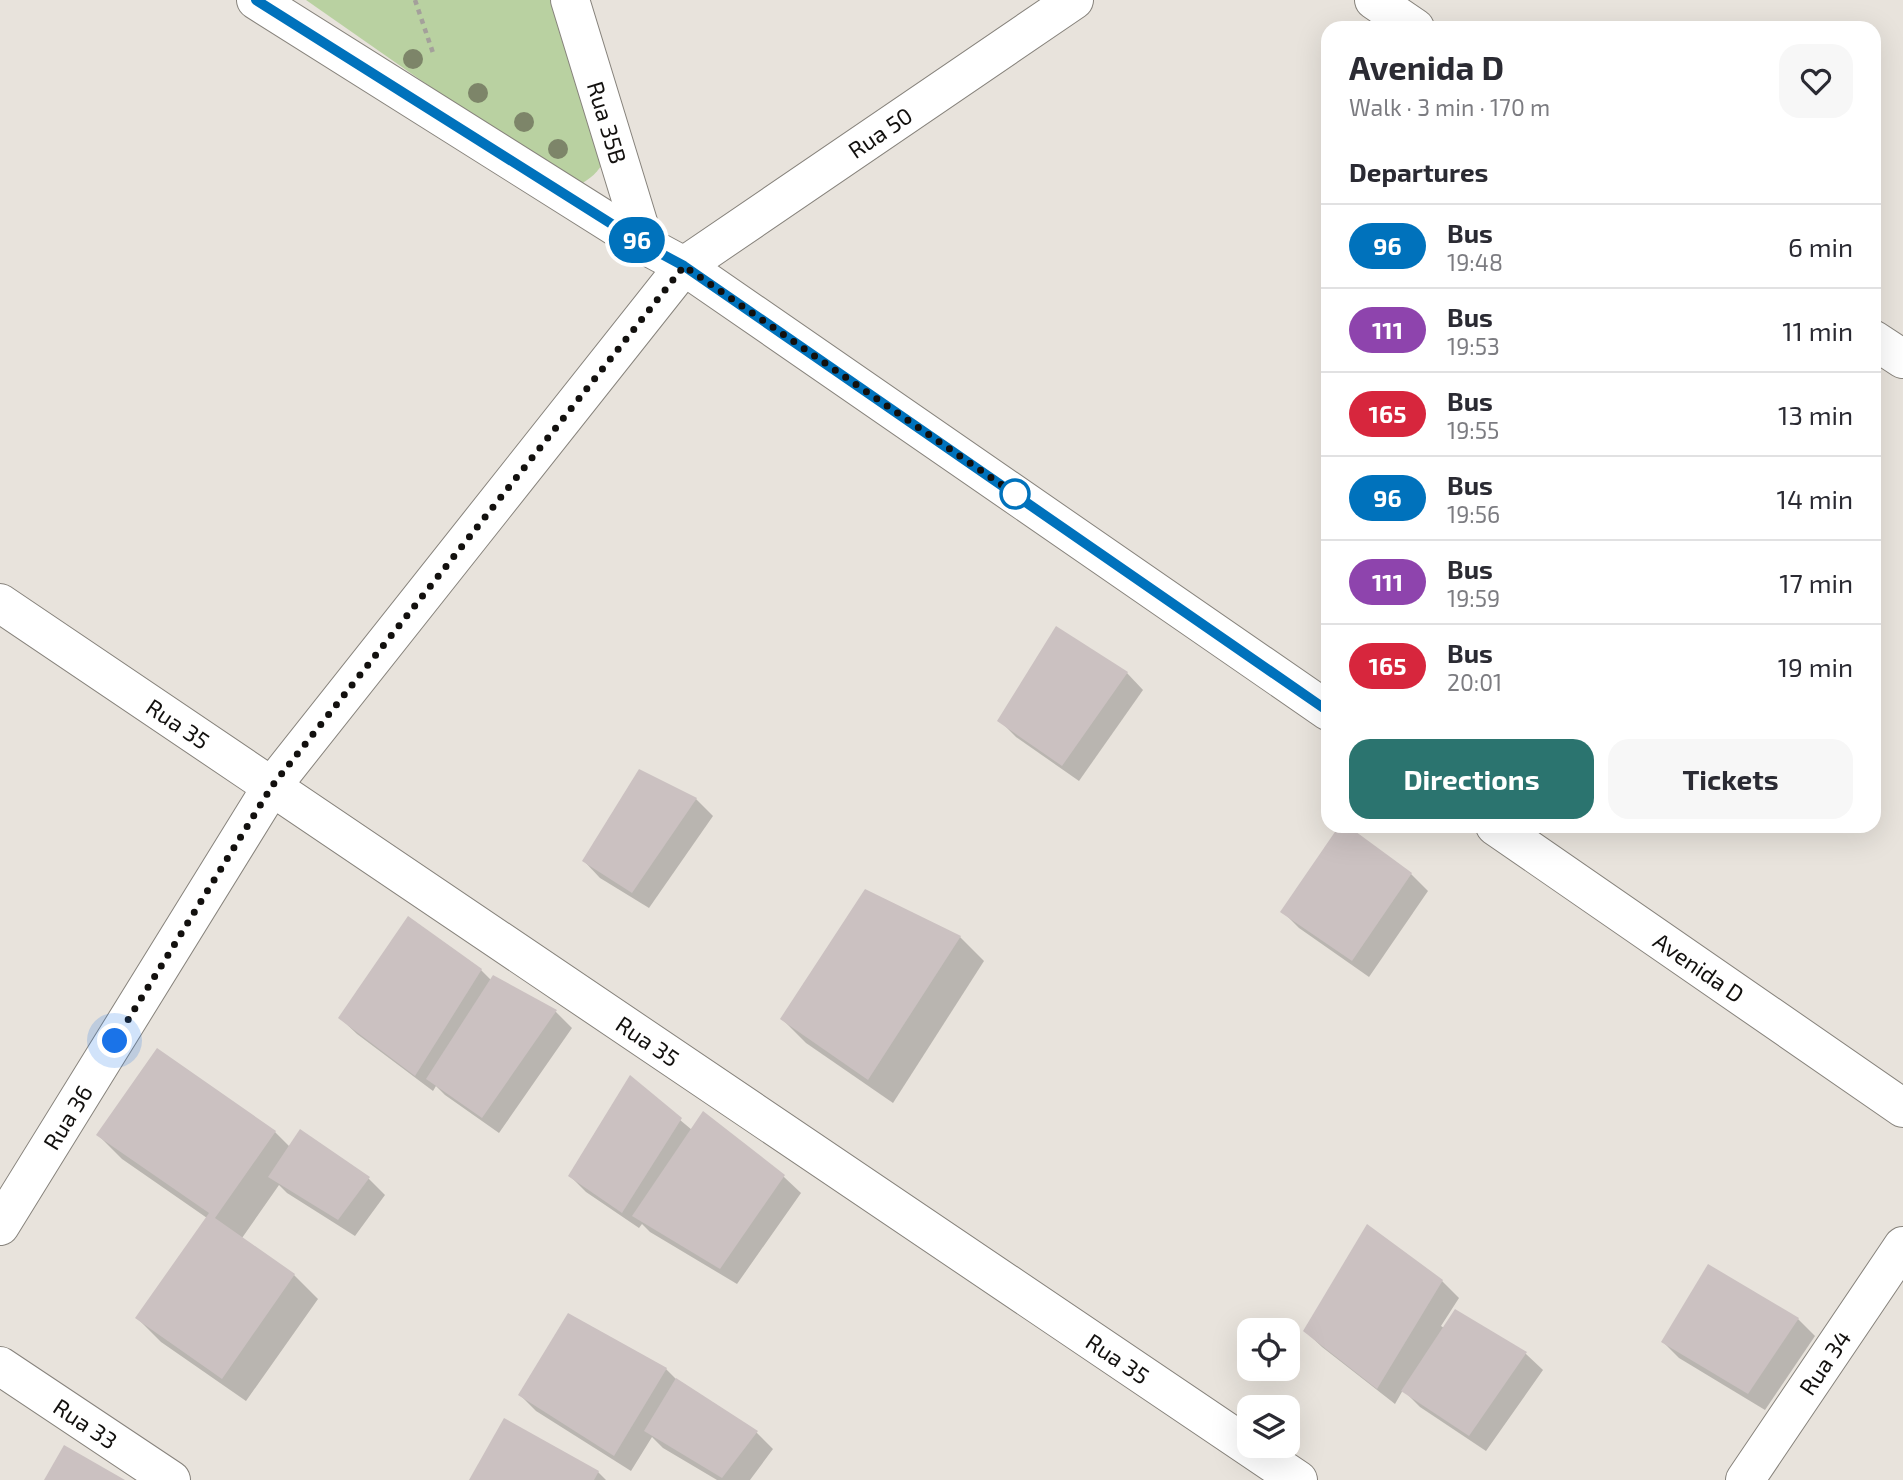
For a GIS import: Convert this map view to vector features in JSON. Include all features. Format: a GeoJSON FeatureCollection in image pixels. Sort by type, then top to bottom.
{"type":"FeatureCollection","features":[{"type":"Feature","properties":{"kind":"street"},"geometry":{"type":"LineString","coordinates":[[256,0],[645,245],[684,266],[1321,706]]}},
{"type":"Feature","properties":{"kind":"street","name":"Rua 35B"},"geometry":{"type":"LineString","coordinates":[[570,0],[645,245]]}},
{"type":"Feature","properties":{"kind":"street","name":"Rua 50"},"geometry":{"type":"LineString","coordinates":[[684,266],[1074,0]]}},
{"type":"Feature","properties":{"kind":"street"},"geometry":{"type":"LineString","coordinates":[[1374,0],[1405,21]]}},
{"type":"Feature","properties":{"kind":"street","name":"Rua 36"},"geometry":{"type":"LineString","coordinates":[[0,1226],[272,786],[684,266]]}},
{"type":"Feature","properties":{"kind":"street"},"geometry":{"type":"LineString","coordinates":[[1881,345],[1903,359]]}},
{"type":"Feature","properties":{"kind":"street","name":"Rua 35"},"geometry":{"type":"LineString","coordinates":[[0,603],[1298,1480]]}},
{"type":"Feature","properties":{"kind":"street","name":"Avenida D"},"geometry":{"type":"LineString","coordinates":[[1505,833],[1903,1108]]}},
{"type":"Feature","properties":{"kind":"street","name":"Rua 34"},"geometry":{"type":"LineString","coordinates":[[1745,1480],[1903,1246]]}},
{"type":"Feature","properties":{"kind":"street","name":"Rua 33"},"geometry":{"type":"LineString","coordinates":[[0,1366],[171,1480]]}},
{"type":"Feature","properties":{"kind":"path"},"geometry":{"type":"LineString","coordinates":[[415,0],[436,62]]}},
{"type":"Feature","properties":{"kind":"green space"},"geometry":{"type":"Polygon","coordinates":[[[306,0],[550,0],[606,153],[600,168],[581,184],[565,181],[306,0]]]}},
{"type":"Feature","properties":{"kind":"building"},"geometry":{"type":"Polygon","coordinates":[[[1056,626],[1128,672],[1062,766],[997,721],[1056,626]]]}},
{"type":"Feature","properties":{"kind":"building"},"geometry":{"type":"Polygon","coordinates":[[[639,769],[697,798],[632,893],[582,861],[639,769]]]}},
{"type":"Feature","properties":{"kind":"building"},"geometry":{"type":"Polygon","coordinates":[[[1334,833],[1358,833],[1412,873],[1352,961],[1280,912],[1334,833]]]}},
{"type":"Feature","properties":{"kind":"building"},"geometry":{"type":"Polygon","coordinates":[[[865,889],[961,936],[868,1080],[780,1019],[865,889]]]}},
{"type":"Feature","properties":{"kind":"building"},"geometry":{"type":"Polygon","coordinates":[[[408,916],[482,969],[415,1076],[338,1018],[408,916]]]}},
{"type":"Feature","properties":{"kind":"building"},"geometry":{"type":"Polygon","coordinates":[[[493,975],[557,1010],[482,1118],[426,1079],[493,975]]]}},
{"type":"Feature","properties":{"kind":"building"},"geometry":{"type":"Polygon","coordinates":[[[157,1048],[276,1131],[215,1218],[295,1274],[222,1379],[135,1318],[209,1213],[96,1135],[157,1048]]]}},
{"type":"Feature","properties":{"kind":"building"},"geometry":{"type":"Polygon","coordinates":[[[630,1075],[682,1118],[622,1213],[568,1176],[630,1075]]]}},
{"type":"Feature","properties":{"kind":"building"},"geometry":{"type":"Polygon","coordinates":[[[703,1111],[785,1175],[720,1269],[632,1216],[703,1111]]]}},
{"type":"Feature","properties":{"kind":"building"},"geometry":{"type":"Polygon","coordinates":[[[300,1129],[370,1177],[338,1220],[268,1177],[300,1129]]]}},
{"type":"Feature","properties":{"kind":"building"},"geometry":{"type":"Polygon","coordinates":[[[1367,1224],[1443,1280],[1377,1389],[1303,1331],[1367,1224]]]}},
{"type":"Feature","properties":{"kind":"building"},"geometry":{"type":"Polygon","coordinates":[[[1708,1264],[1799,1318],[1748,1394],[1661,1342],[1708,1264]]]}},
{"type":"Feature","properties":{"kind":"building"},"geometry":{"type":"Polygon","coordinates":[[[1455,1309],[1527,1352],[1469,1436],[1401,1391],[1455,1309]]]}},
{"type":"Feature","properties":{"kind":"building"},"geometry":{"type":"Polygon","coordinates":[[[568,1313],[667,1368],[614,1456],[518,1395],[568,1313]]]}},
{"type":"Feature","properties":{"kind":"building"},"geometry":{"type":"Polygon","coordinates":[[[676,1378],[758,1431],[722,1478],[644,1431],[676,1378]]]}},
{"type":"Feature","properties":{"kind":"building"},"geometry":{"type":"Polygon","coordinates":[[[504,1418],[599,1471],[594,1480],[469,1480],[504,1418]]]}},
{"type":"Feature","properties":{"kind":"building"},"geometry":{"type":"Polygon","coordinates":[[[64,1445],[125,1480],[44,1480],[64,1445]]]}},
{"type":"Feature","properties":{"kind":"bus line","name":"96"},"geometry":{"type":"LineString","coordinates":[[256,0],[645,245],[684,266],[1321,706]]}},
{"type":"Feature","properties":{"kind":"route"},"geometry":{"type":"LineString","coordinates":[[115,1041],[272,786],[684,266],[1015,494]]}}]}
